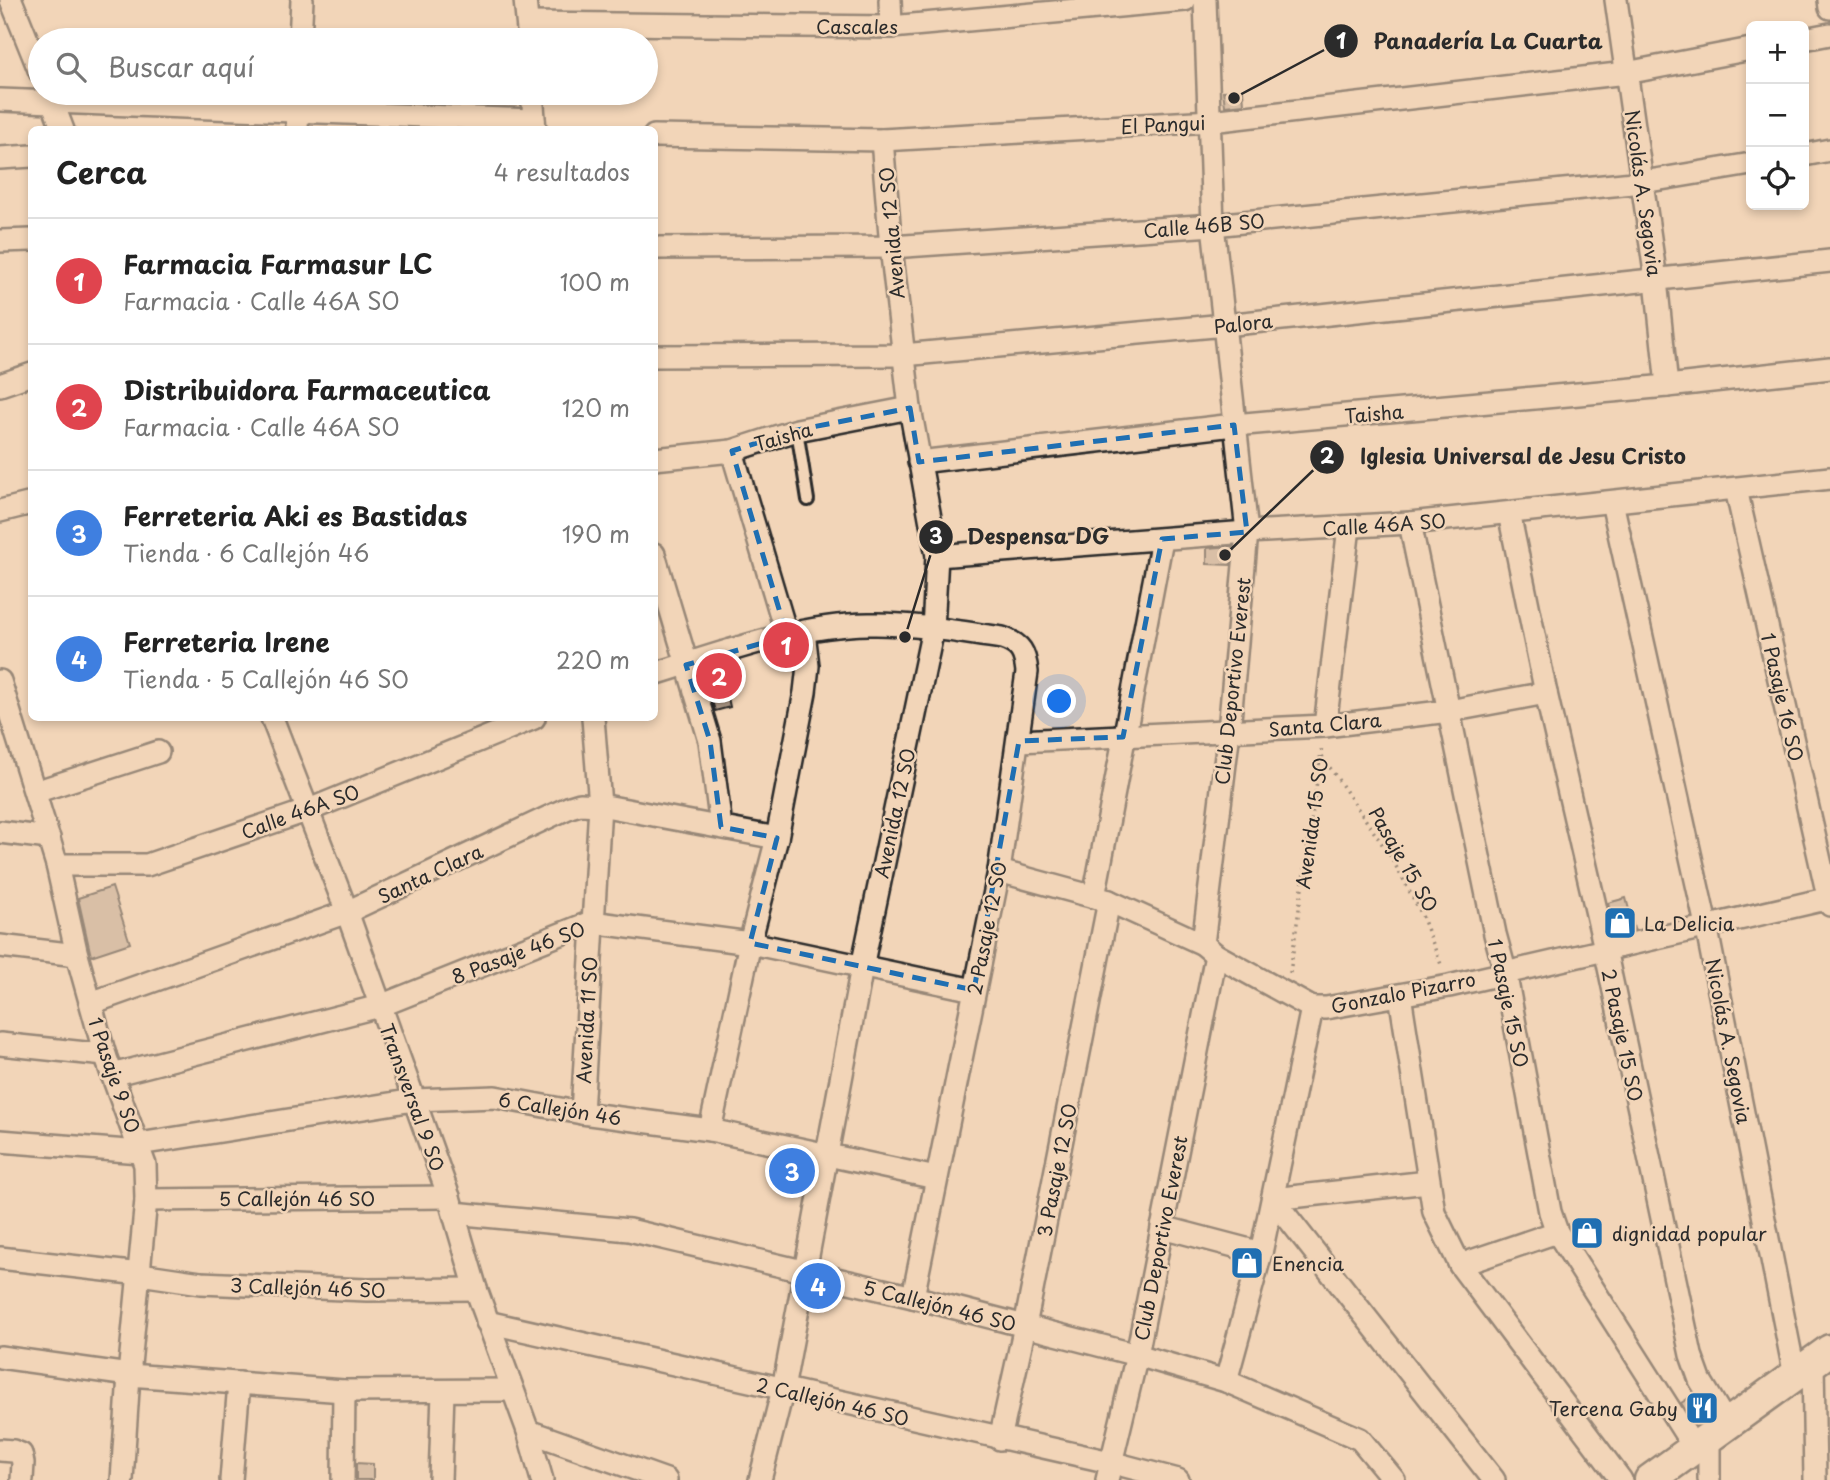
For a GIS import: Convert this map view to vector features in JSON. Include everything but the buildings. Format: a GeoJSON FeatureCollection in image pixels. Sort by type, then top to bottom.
{"type":"FeatureCollection","features":[{"type":"Feature","properties":{"kind":"street"},"geometry":{"type":"LineString","coordinates":[[11,0],[28,42]]}},
{"type":"Feature","properties":{"kind":"street"},"geometry":{"type":"LineString","coordinates":[[301,28],[302,0]]}},
{"type":"Feature","properties":{"kind":"street"},"geometry":{"type":"LineString","coordinates":[[525,0],[528,28]]}},
{"type":"Feature","properties":{"kind":"street"},"geometry":{"type":"LineString","coordinates":[[890,0],[891,27]]}},
{"type":"Feature","properties":{"kind":"street","name":"Cascales"},"geometry":{"type":"LineString","coordinates":[[658,30],[891,27],[1071,6],[1185,0]]}},
{"type":"Feature","properties":{"kind":"street","name":"Club Deportivo Everest"},"geometry":{"type":"LineString","coordinates":[[1109,1471],[1137,1355],[1162,1227],[1210,949],[1247,533],[1213,225],[1205,0]]}},
{"type":"Feature","properties":{"kind":"street","name":"Nicolás A. Segovia"},"geometry":{"type":"LineString","coordinates":[[1616,0],[1643,182],[1667,386]]}},
{"type":"Feature","properties":{"kind":"street"},"geometry":{"type":"LineString","coordinates":[[1829,0],[1830,8]]}},
{"type":"Feature","properties":{"kind":"street"},"geometry":{"type":"LineString","coordinates":[[1809,38],[1830,34]]}},
{"type":"Feature","properties":{"kind":"street","name":"El Pangui"},"geometry":{"type":"LineString","coordinates":[[658,136],[882,140],[1211,121],[1626,73],[1746,50]]}},
{"type":"Feature","properties":{"kind":"street"},"geometry":{"type":"LineString","coordinates":[[0,100],[28,99]]}},
{"type":"Feature","properties":{"kind":"street"},"geometry":{"type":"LineString","coordinates":[[54,105],[62,126]]}},
{"type":"Feature","properties":{"kind":"street"},"geometry":{"type":"LineString","coordinates":[[174,105],[534,125],[533,105]]}},
{"type":"Feature","properties":{"kind":"street","name":"Avenida 12 SO"},"geometry":{"type":"LineString","coordinates":[[760,1480],[783,1389],[862,967],[933,629],[937,556],[910,408],[891,247],[882,140]]}},
{"type":"Feature","properties":{"kind":"street"},"geometry":{"type":"LineString","coordinates":[[1809,154],[1830,150]]}},
{"type":"Feature","properties":{"kind":"street"},"geometry":{"type":"LineString","coordinates":[[0,158],[28,156]]}},
{"type":"Feature","properties":{"kind":"street","name":"Calle 46B SO"},"geometry":{"type":"LineString","coordinates":[[658,248],[891,247],[1213,225],[1643,182],[1746,165]]}},
{"type":"Feature","properties":{"kind":"street"},"geometry":{"type":"LineString","coordinates":[[0,241],[28,240]]}},
{"type":"Feature","properties":{"kind":"street","name":"Palora"},"geometry":{"type":"LineString","coordinates":[[658,356],[904,355],[1225,325],[1830,261]]}},
{"type":"Feature","properties":{"kind":"street","name":"Taisha"},"geometry":{"type":"LineString","coordinates":[[919,462],[1234,425],[1667,386],[1830,368]]}},
{"type":"Feature","properties":{"kind":"street"},"geometry":{"type":"LineString","coordinates":[[0,385],[28,375]]}},
{"type":"Feature","properties":{"kind":"street","name":"Taisha"},"geometry":{"type":"LineString","coordinates":[[658,459],[732,451],[797,430],[910,408]]}},
{"type":"Feature","properties":{"kind":"street"},"geometry":{"type":"LineString","coordinates":[[710,1130],[750,943],[777,838],[808,666],[732,451]]}},
{"type":"Feature","properties":{"kind":"street","name":"Calle 46A SO"},"geometry":{"type":"LineString","coordinates":[[937,556],[1410,523],[1830,478]]}},
{"type":"Feature","properties":{"kind":"street","name":"1 Pasaje 16 SO"},"geometry":{"type":"LineString","coordinates":[[1736,489],[1830,900]]}},
{"type":"Feature","properties":{"kind":"street","name":"Nicolás A. Segovia"},"geometry":{"type":"LineString","coordinates":[[1612,502],[1706,925],[1813,1363],[1815,1480]]}},
{"type":"Feature","properties":{"kind":"street"},"geometry":{"type":"LineString","coordinates":[[0,511],[28,504]]}},
{"type":"Feature","properties":{"kind":"street","name":"2 Pasaje 15 SO"},"geometry":{"type":"LineString","coordinates":[[1509,513],[1546,692],[1605,949],[1690,1355],[1700,1380],[1711,1438]]}},
{"type":"Feature","properties":{"kind":"street","name":"1 Pasaje 15 SO"},"geometry":{"type":"LineString","coordinates":[[1410,523],[1495,934],[1505,971],[1550,1212],[1557,1232],[1711,1438]]}},
{"type":"Feature","properties":{"kind":"street"},"geometry":{"type":"LineString","coordinates":[[1325,726],[1349,527]]}},
{"type":"Feature","properties":{"kind":"street","name":"3 Pasaje 12 SO"},"geometry":{"type":"LineString","coordinates":[[1000,1438],[1025,1326],[1102,899],[1123,737],[1162,539]]}},
{"type":"Feature","properties":{"kind":"street"},"geometry":{"type":"LineString","coordinates":[[658,568],[710,741],[721,827]]}},
{"type":"Feature","properties":{"kind":"street"},"geometry":{"type":"LineString","coordinates":[[658,673],[795,634],[865,624],[900,624],[933,629]]}},
{"type":"Feature","properties":{"kind":"street","name":"2 Pasaje 12 SO"},"geometry":{"type":"LineString","coordinates":[[913,1297],[999,871],[1027,672],[1022,649],[1014,642],[933,629]]}},
{"type":"Feature","properties":{"kind":"street","name":"1 Pasaje 9 SO"},"geometry":{"type":"LineString","coordinates":[[0,681],[22,715],[35,792],[57,864],[105,1055],[145,1165],[146,1200],[141,1274],[129,1374],[122,1480]]}},
{"type":"Feature","properties":{"kind":"street","name":"Santa Clara"},"geometry":{"type":"LineString","coordinates":[[1019,741],[1325,726],[1449,711],[1546,692]]}},
{"type":"Feature","properties":{"kind":"street","name":"Transversal 9 SO"},"geometry":{"type":"LineString","coordinates":[[273,721],[347,912],[414,1100],[451,1205],[487,1322],[528,1431],[542,1480]]}},
{"type":"Feature","properties":{"kind":"street","name":"Calle 46A SO"},"geometry":{"type":"LineString","coordinates":[[57,864],[147,864],[309,810],[527,721]]}},
{"type":"Feature","properties":{"kind":"street","name":"Avenida 11 SO"},"geometry":{"type":"LineString","coordinates":[[582,1113],[591,922],[600,805],[593,721]]}},
{"type":"Feature","properties":{"kind":"street"},"geometry":{"type":"LineString","coordinates":[[35,792],[158,752]]}},
{"type":"Feature","properties":{"kind":"street","name":"Santa Clara"},"geometry":{"type":"LineString","coordinates":[[91,1003],[347,912],[580,804],[600,805],[777,838]]}},
{"type":"Feature","properties":{"kind":"street"},"geometry":{"type":"LineString","coordinates":[[0,832],[49,838]]}},
{"type":"Feature","properties":{"kind":"street","name":"Gonzalo Pizarro"},"geometry":{"type":"LineString","coordinates":[[999,871],[1102,899],[1210,949],[1312,1008],[1449,986],[1706,925],[1830,900]]}},
{"type":"Feature","properties":{"kind":"street","name":"8 Pasaje 46 SO"},"geometry":{"type":"LineString","coordinates":[[112,1075],[380,1006],[591,922],[750,943],[974,990]]}},
{"type":"Feature","properties":{"kind":"street"},"geometry":{"type":"LineString","coordinates":[[0,946],[78,955]]}},
{"type":"Feature","properties":{"kind":"street"},"geometry":{"type":"LineString","coordinates":[[1401,995],[1434,1212],[1460,1265],[1621,1480]]}},
{"type":"Feature","properties":{"kind":"street"},"geometry":{"type":"LineString","coordinates":[[1226,1381],[1261,1253],[1312,1008]]}},
{"type":"Feature","properties":{"kind":"street"},"geometry":{"type":"LineString","coordinates":[[0,1044],[105,1055]]}},
{"type":"Feature","properties":{"kind":"street","name":"6 Callejón 46"},"geometry":{"type":"LineString","coordinates":[[140,1148],[414,1100],[495,1097],[582,1113],[710,1130],[936,1178]]}},
{"type":"Feature","properties":{"kind":"street"},"geometry":{"type":"LineString","coordinates":[[0,1141],[140,1148]]}},
{"type":"Feature","properties":{"kind":"street"},"geometry":{"type":"LineString","coordinates":[[1273,1199],[1428,1182]]}},
{"type":"Feature","properties":{"kind":"street"},"geometry":{"type":"LineString","coordinates":[[1273,1199],[1494,1480]]}},
{"type":"Feature","properties":{"kind":"street","name":"5 Callejón 46 SO"},"geometry":{"type":"LineString","coordinates":[[146,1200],[451,1205],[629,1230],[913,1297],[1226,1381],[1360,1439],[1394,1480]]}},
{"type":"Feature","properties":{"kind":"street"},"geometry":{"type":"LineString","coordinates":[[1162,1227],[1261,1253]]}},
{"type":"Feature","properties":{"kind":"street"},"geometry":{"type":"LineString","coordinates":[[1460,1265],[1557,1232]]}},
{"type":"Feature","properties":{"kind":"street","name":"3 Callejón 46 SO"},"geometry":{"type":"LineString","coordinates":[[0,1258],[201,1283],[368,1290],[476,1289]]}},
{"type":"Feature","properties":{"kind":"street","name":"2 Callejón 46 SO"},"geometry":{"type":"LineString","coordinates":[[487,1322],[1000,1438],[1109,1471],[1178,1480]]}},
{"type":"Feature","properties":{"kind":"street"},"geometry":{"type":"LineString","coordinates":[[0,1357],[129,1374],[344,1391],[512,1390]]}},
{"type":"Feature","properties":{"kind":"street"},"geometry":{"type":"LineString","coordinates":[[1650,1480],[1813,1363]]}},
{"type":"Feature","properties":{"kind":"street"},"geometry":{"type":"LineString","coordinates":[[231,1480],[239,1383]]}},
{"type":"Feature","properties":{"kind":"street"},"geometry":{"type":"LineString","coordinates":[[343,1480],[344,1391]]}},
{"type":"Feature","properties":{"kind":"street"},"geometry":{"type":"LineString","coordinates":[[440,1480],[443,1392]]}},
{"type":"Feature","properties":{"kind":"street"},"geometry":{"type":"LineString","coordinates":[[528,1431],[666,1480]]}},
{"type":"Feature","properties":{"kind":"street"},"geometry":{"type":"LineString","coordinates":[[1709,1480],[1711,1438]]}},
{"type":"Feature","properties":{"kind":"street"},"geometry":{"type":"LineString","coordinates":[[0,1450],[21,1454],[23,1471]]}},
{"type":"Feature","properties":{"kind":"lane"},"geometry":{"type":"LineString","coordinates":[[797,430],[808,500]]}},
{"type":"Feature","properties":{"kind":"path","name":"Avenida 15 SO"},"geometry":{"type":"LineString","coordinates":[[1287,994],[1325,726]]}},
{"type":"Feature","properties":{"kind":"path","name":"Pasaje 15 SO"},"geometry":{"type":"LineString","coordinates":[[1321,754],[1391,857],[1421,913],[1449,986]]}},
{"type":"Feature","properties":{"kind":"highlighted area"},"geometry":{"type":"Polygon","coordinates":[[[910,408],[919,462],[1234,425],[1247,532],[1162,539],[1123,737],[1019,741],[974,990],[750,943],[777,838],[721,827],[710,741],[686,665],[787,636],[732,451],[797,430],[910,408]]]}},
{"type":"Feature","properties":{"kind":"place","name":"Panadería La Cuarta"},"geometry":{"type":"Point","coordinates":[1234,98]}},
{"type":"Feature","properties":{"kind":"place","name":"Iglesia Universal de Jesu Cristo"},"geometry":{"type":"Point","coordinates":[1225,555]}},
{"type":"Feature","properties":{"kind":"place","name":"Despensa DG"},"geometry":{"type":"Point","coordinates":[905,637]}},
{"type":"Feature","properties":{"kind":"place","name":"Farmacia Farmasur LC"},"geometry":{"type":"Point","coordinates":[786,645]}},
{"type":"Feature","properties":{"kind":"place","name":"Distribuidora Farmaceutica"},"geometry":{"type":"Point","coordinates":[719,676]}},
{"type":"Feature","properties":{"kind":"place","name":"La Delicia"},"geometry":{"type":"Point","coordinates":[1620,923]}},
{"type":"Feature","properties":{"kind":"place","name":"Ferreteria Aki es Bastidas"},"geometry":{"type":"Point","coordinates":[792,1171]}},
{"type":"Feature","properties":{"kind":"place","name":"dignidad popular"},"geometry":{"type":"Point","coordinates":[1587,1233]}},
{"type":"Feature","properties":{"kind":"place","name":"Enencia"},"geometry":{"type":"Point","coordinates":[1247,1263]}},
{"type":"Feature","properties":{"kind":"place","name":"Ferreteria Irene"},"geometry":{"type":"Point","coordinates":[818,1286]}},
{"type":"Feature","properties":{"kind":"place","name":"Tercena Gaby"},"geometry":{"type":"Point","coordinates":[1702,1408]}}]}
